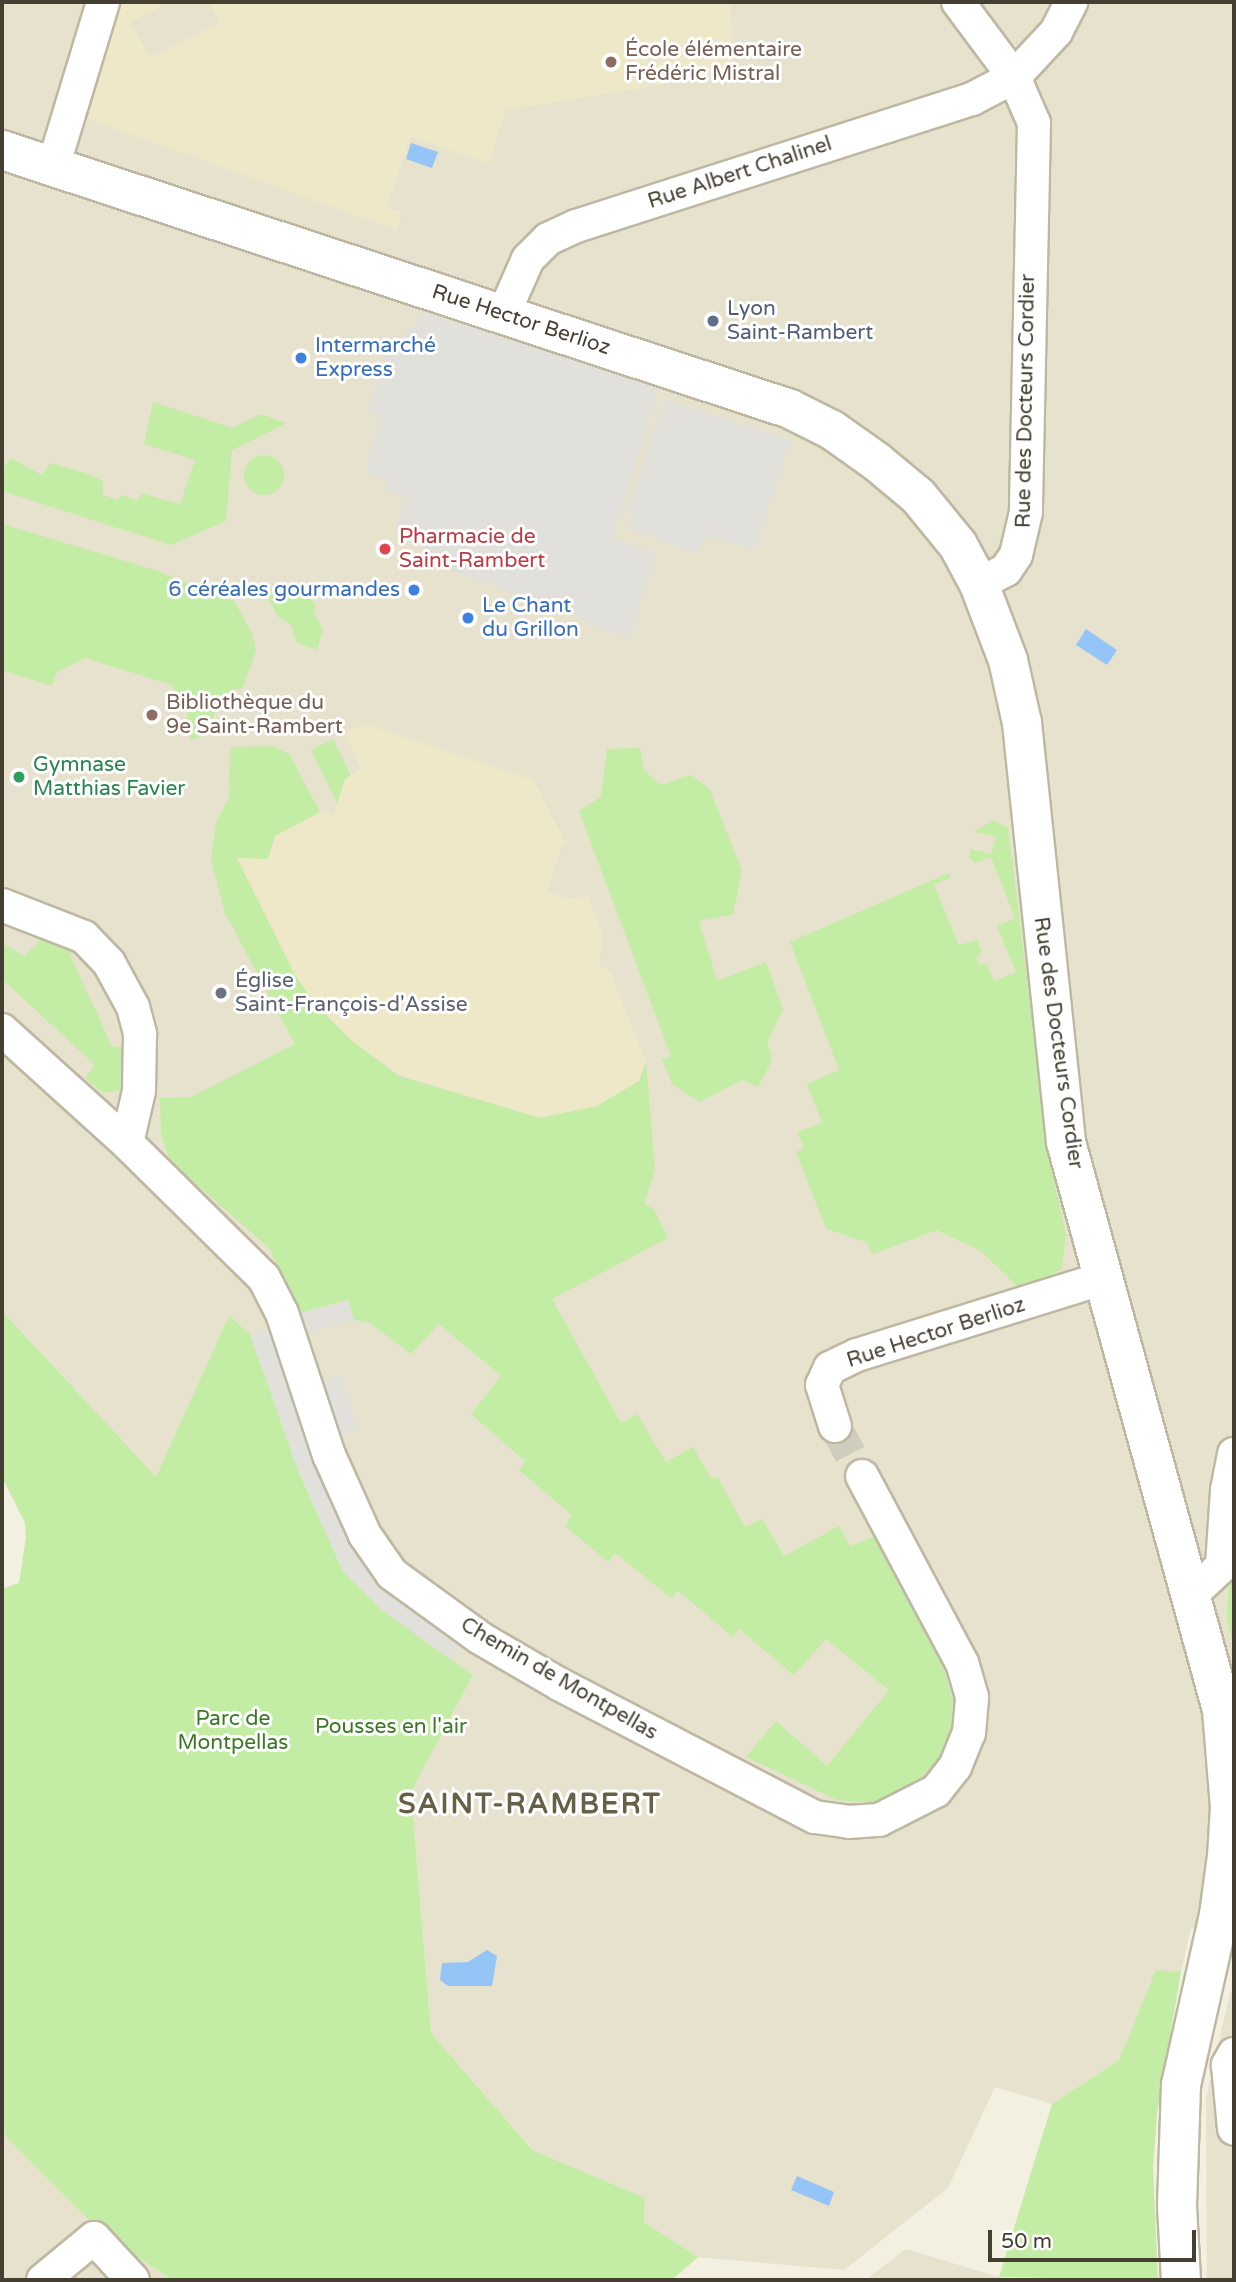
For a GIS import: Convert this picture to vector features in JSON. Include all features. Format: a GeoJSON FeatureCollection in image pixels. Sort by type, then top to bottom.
{"type":"FeatureCollection","features":[{"type":"Feature","properties":{"kind":"street"},"geometry":{"type":"LineString","coordinates":[[53,167],[103,2]]}},
{"type":"Feature","properties":{"kind":"street","name":"Rue des Docteurs Cordier"},"geometry":{"type":"LineString","coordinates":[[958,2],[1014,78],[1034,123],[1026,512],[1016,555],[1006,570],[979,584],[1008,660],[1022,723],[1066,1142],[1101,1279],[1192,1594],[1222,1710],[1230,1807],[1219,1915],[1181,2085],[1177,2206],[1181,2280]]}},
{"type":"Feature","properties":{"kind":"street"},"geometry":{"type":"LineString","coordinates":[[1014,78],[1056,32],[1071,2]]}},
{"type":"Feature","properties":{"kind":"street","name":"Rue Albert Chalinel"},"geometry":{"type":"LineString","coordinates":[[504,313],[528,259],[548,239],[576,226],[972,99],[1014,78]]}},
{"type":"Feature","properties":{"kind":"street","name":"Rue Hector Berlioz"},"geometry":{"type":"LineString","coordinates":[[2,150],[504,313],[790,410],[832,430],[918,496],[958,545],[979,584]]}},
{"type":"Feature","properties":{"kind":"street"},"geometry":{"type":"LineString","coordinates":[[2,905],[84,937],[109,963],[133,1007],[140,1034],[139,1091],[127,1143]]}},
{"type":"Feature","properties":{"kind":"street","name":"Chemin de Montpellas"},"geometry":{"type":"LineString","coordinates":[[2,1030],[127,1143],[264,1278],[282,1312],[330,1455],[365,1535],[392,1574],[480,1638],[559,1684],[815,1817],[849,1822],[879,1820],[936,1791],[955,1768],[969,1733],[971,1709],[962,1663],[862,1476]]}},
{"type":"Feature","properties":{"kind":"street","name":"Rue Hector Berlioz"},"geometry":{"type":"LineString","coordinates":[[835,1426],[822,1384],[830,1368],[857,1355],[1101,1279]]}},
{"type":"Feature","properties":{"kind":"street"},"geometry":{"type":"LineString","coordinates":[[1192,1594],[1222,1566],[1227,1490],[1234,1454]]}},
{"type":"Feature","properties":{"kind":"street"},"geometry":{"type":"LineString","coordinates":[[1234,2054],[1228,2065],[1234,2129]]}},
{"type":"Feature","properties":{"kind":"street"},"geometry":{"type":"LineString","coordinates":[[43,2280],[94,2238],[133,2280]]}},
{"type":"Feature","properties":{"kind":"shaded area"},"geometry":{"type":"Polygon","coordinates":[[[2,2],[1234,2],[1234,1542],[1226,1616],[1234,1648],[1234,1928],[1191,1928],[1181,1972],[1156,1971],[1119,2060],[1052,2104],[995,2087],[948,2188],[844,2270],[698,2257],[644,2222],[645,2198],[532,2150],[431,2033],[411,1792],[473,1675],[382,1610],[229,1317],[156,1478],[2,1311],[2,2]]]}},
{"type":"Feature","properties":{"kind":"shaded area"},"geometry":{"type":"Polygon","coordinates":[[[121,2],[170,2],[130,22],[150,57],[220,22],[208,2],[730,2],[734,73],[506,110],[489,163],[411,137],[386,207],[402,212],[397,230],[88,119],[121,2]]]}},
{"type":"Feature","properties":{"kind":"shaded area"},"geometry":{"type":"Polygon","coordinates":[[[425,313],[659,388],[613,538],[656,553],[630,639],[421,558],[421,537],[396,528],[406,497],[386,489],[389,480],[366,473],[380,416],[368,410],[386,353],[425,313]]]}},
{"type":"Feature","properties":{"kind":"shaded area"},"geometry":{"type":"Polygon","coordinates":[[[664,399],[791,440],[755,549],[704,537],[698,553],[626,529],[632,514],[627,512],[664,399]]]}},
{"type":"Feature","properties":{"kind":"shaded area"},"geometry":{"type":"Polygon","coordinates":[[[364,724],[533,780],[566,843],[562,845],[547,892],[570,899],[588,896],[603,934],[599,965],[610,972],[646,1062],[639,1081],[596,1106],[540,1118],[399,1075],[351,1040],[316,1005],[295,975],[229,849],[320,812],[334,814],[345,778],[361,769],[345,734],[364,724]]]}},
{"type":"Feature","properties":{"kind":"shaded area"},"geometry":{"type":"Polygon","coordinates":[[[348,1300],[354,1320],[307,1333],[301,1313],[348,1300]]]}},
{"type":"Feature","properties":{"kind":"shaded area"},"geometry":{"type":"Polygon","coordinates":[[[274,1326],[347,1524],[467,1637],[451,1660],[382,1610],[343,1571],[298,1470],[250,1334],[274,1326]]]}},
{"type":"Feature","properties":{"kind":"shaded area"},"geometry":{"type":"Polygon","coordinates":[[[341,1375],[359,1429],[339,1436],[321,1381],[341,1375]]]}},
{"type":"Feature","properties":{"kind":"shaded area"},"geometry":{"type":"Polygon","coordinates":[[[1234,1990],[1234,2280],[1207,2280],[1206,2098],[1230,1992],[1234,1990]]]}},
{"type":"Feature","properties":{"kind":"shaded area"},"geometry":{"type":"Polygon","coordinates":[[[2,2121],[6,2137],[106,2237],[173,2280],[2,2280],[2,2121]]]}},
{"type":"Feature","properties":{"kind":"shaded area"},"geometry":{"type":"Polygon","coordinates":[[[906,2249],[999,2277],[1015,2280],[865,2280],[906,2249]]]}},
{"type":"Feature","properties":{"kind":"green space"},"geometry":{"type":"Polygon","coordinates":[[[153,402],[233,428],[260,414],[287,423],[232,450],[226,521],[171,545],[2,491],[2,471],[10,458],[42,475],[51,463],[88,474],[103,481],[103,495],[118,500],[121,495],[138,501],[141,493],[180,504],[195,460],[144,444],[153,402]]]}},
{"type":"Feature","properties":{"kind":"green space"},"geometry":{"type":"Polygon","coordinates":[[[264,455],[272,456],[278,461],[283,467],[283,483],[278,489],[272,494],[264,495],[256,494],[250,489],[245,483],[244,475],[245,467],[250,461],[256,456],[264,455]]]}},
{"type":"Feature","properties":{"kind":"green space"},"geometry":{"type":"Polygon","coordinates":[[[2,524],[155,570],[234,601],[252,633],[256,650],[243,687],[221,696],[207,733],[192,740],[183,728],[188,713],[172,685],[85,658],[56,673],[52,686],[2,670],[2,524]]]}},
{"type":"Feature","properties":{"kind":"green space"},"geometry":{"type":"Polygon","coordinates":[[[284,583],[307,593],[316,607],[314,613],[323,630],[317,650],[296,642],[291,625],[277,616],[269,600],[272,589],[284,583]]]}},
{"type":"Feature","properties":{"kind":"green space"},"geometry":{"type":"Polygon","coordinates":[[[333,739],[351,775],[345,779],[337,803],[311,750],[333,739]]]}},
{"type":"Feature","properties":{"kind":"green space"},"geometry":{"type":"Polygon","coordinates":[[[274,746],[290,755],[320,812],[275,836],[268,859],[237,858],[295,975],[316,1005],[351,1040],[399,1076],[540,1118],[597,1106],[639,1081],[646,1062],[655,1170],[644,1204],[654,1209],[668,1238],[552,1299],[621,1423],[637,1414],[666,1462],[693,1447],[711,1478],[718,1478],[745,1527],[762,1519],[784,1556],[839,1526],[850,1546],[876,1536],[941,1658],[953,1701],[951,1730],[942,1755],[921,1779],[899,1794],[870,1803],[837,1800],[746,1757],[776,1721],[827,1766],[889,1690],[826,1639],[794,1675],[739,1629],[733,1637],[678,1591],[671,1598],[615,1553],[608,1562],[565,1526],[572,1515],[519,1470],[525,1461],[471,1414],[501,1376],[439,1324],[411,1354],[370,1323],[354,1320],[348,1300],[301,1313],[269,1248],[170,1161],[161,1134],[160,1098],[191,1097],[295,1044],[225,913],[211,859],[216,823],[229,797],[230,751],[234,747],[274,746]]]}},
{"type":"Feature","properties":{"kind":"green space"},"geometry":{"type":"Polygon","coordinates":[[[640,748],[644,770],[660,785],[691,775],[709,788],[742,870],[733,914],[699,921],[717,981],[766,962],[783,1009],[767,1043],[772,1060],[758,1087],[742,1080],[699,1102],[672,1084],[662,1059],[671,1056],[579,811],[601,797],[607,749],[640,748]]]}},
{"type":"Feature","properties":{"kind":"green space"},"geometry":{"type":"Polygon","coordinates":[[[993,820],[1008,828],[1051,1169],[1066,1234],[1062,1268],[1041,1283],[1021,1290],[981,1251],[937,1230],[873,1254],[866,1242],[826,1229],[796,1152],[804,1148],[797,1132],[822,1123],[807,1084],[839,1070],[790,942],[949,873],[950,878],[934,885],[959,945],[977,940],[982,952],[976,958],[980,964],[987,964],[994,981],[1016,972],[997,926],[1015,918],[991,857],[975,863],[969,858],[971,849],[991,854],[996,836],[974,832],[993,820]]]}},
{"type":"Feature","properties":{"kind":"green space"},"geometry":{"type":"Polygon","coordinates":[[[54,928],[80,946],[70,955],[112,1046],[133,1049],[133,1077],[122,1090],[103,1093],[85,1078],[95,1065],[2,979],[2,943],[24,956],[54,928]]]}},
{"type":"Feature","properties":{"kind":"green space","name":"Parc de Montpellas"},"geometry":{"type":"Polygon","coordinates":[[[2,1311],[156,1477],[229,1316],[250,1334],[298,1470],[343,1571],[382,1610],[473,1675],[411,1792],[431,2033],[532,2150],[645,2198],[644,2222],[698,2257],[672,2280],[173,2280],[106,2237],[6,2137],[2,2121],[2,1589],[19,1583],[26,1537],[25,1523],[2,1477],[2,1311]]]}},
{"type":"Feature","properties":{"kind":"green space"},"geometry":{"type":"Polygon","coordinates":[[[1234,1542],[1234,1648],[1226,1616],[1234,1542]]]}},
{"type":"Feature","properties":{"kind":"green space"},"geometry":{"type":"Polygon","coordinates":[[[1156,1970],[1181,1972],[1157,2113],[1153,2168],[1158,2280],[999,2277],[1052,2104],[1119,2060],[1156,1970]]]}},
{"type":"Feature","properties":{"kind":"water"},"geometry":{"type":"Polygon","coordinates":[[[411,143],[438,152],[432,168],[406,159],[411,143]]]}},
{"type":"Feature","properties":{"kind":"water"},"geometry":{"type":"Polygon","coordinates":[[[1086,629],[1117,650],[1107,665],[1076,645],[1086,629]]]}},
{"type":"Feature","properties":{"kind":"water"},"geometry":{"type":"Polygon","coordinates":[[[487,1950],[497,1956],[492,1986],[448,1986],[440,1980],[442,1963],[468,1962],[487,1950]]]}},
{"type":"Feature","properties":{"kind":"water"},"geometry":{"type":"Polygon","coordinates":[[[797,2176],[834,2192],[829,2206],[791,2190],[797,2176]]]}},
{"type":"Feature","properties":{"kind":"tunnel"},"geometry":{"type":"LineString","coordinates":[[835,1426],[862,1476]]}},
{"type":"Feature","properties":{"kind":"place","name":"École élémentaire Frédéric Mistral"},"geometry":{"type":"Point","coordinates":[611,62]}},
{"type":"Feature","properties":{"kind":"place","name":"Lyon Saint-Rambert"},"geometry":{"type":"Point","coordinates":[713,321]}},
{"type":"Feature","properties":{"kind":"place","name":"Intermarché Express"},"geometry":{"type":"Point","coordinates":[301,358]}},
{"type":"Feature","properties":{"kind":"place","name":"Pharmacie de Saint-Rambert"},"geometry":{"type":"Point","coordinates":[385,549]}},
{"type":"Feature","properties":{"kind":"place","name":"6 céréales gourmandes"},"geometry":{"type":"Point","coordinates":[414,590]}},
{"type":"Feature","properties":{"kind":"place","name":"Le Chant du Grillon"},"geometry":{"type":"Point","coordinates":[468,618]}},
{"type":"Feature","properties":{"kind":"place","name":"Bibliothèque du 9e Saint-Rambert"},"geometry":{"type":"Point","coordinates":[152,715]}},
{"type":"Feature","properties":{"kind":"place","name":"Gymnase Matthias Favier"},"geometry":{"type":"Point","coordinates":[19,777]}},
{"type":"Feature","properties":{"kind":"place","name":"Église Saint-François-d'Assise"},"geometry":{"type":"Point","coordinates":[221,993]}},
{"type":"Feature","properties":{"kind":"district","name":"SAINT-RAMBERT"},"geometry":{"type":"Point","coordinates":[530,1804]}},
{"type":"Feature","properties":{"kind":"park label","name":"Pousses en l'air"},"geometry":{"type":"Point","coordinates":[391,1727]}}]}
